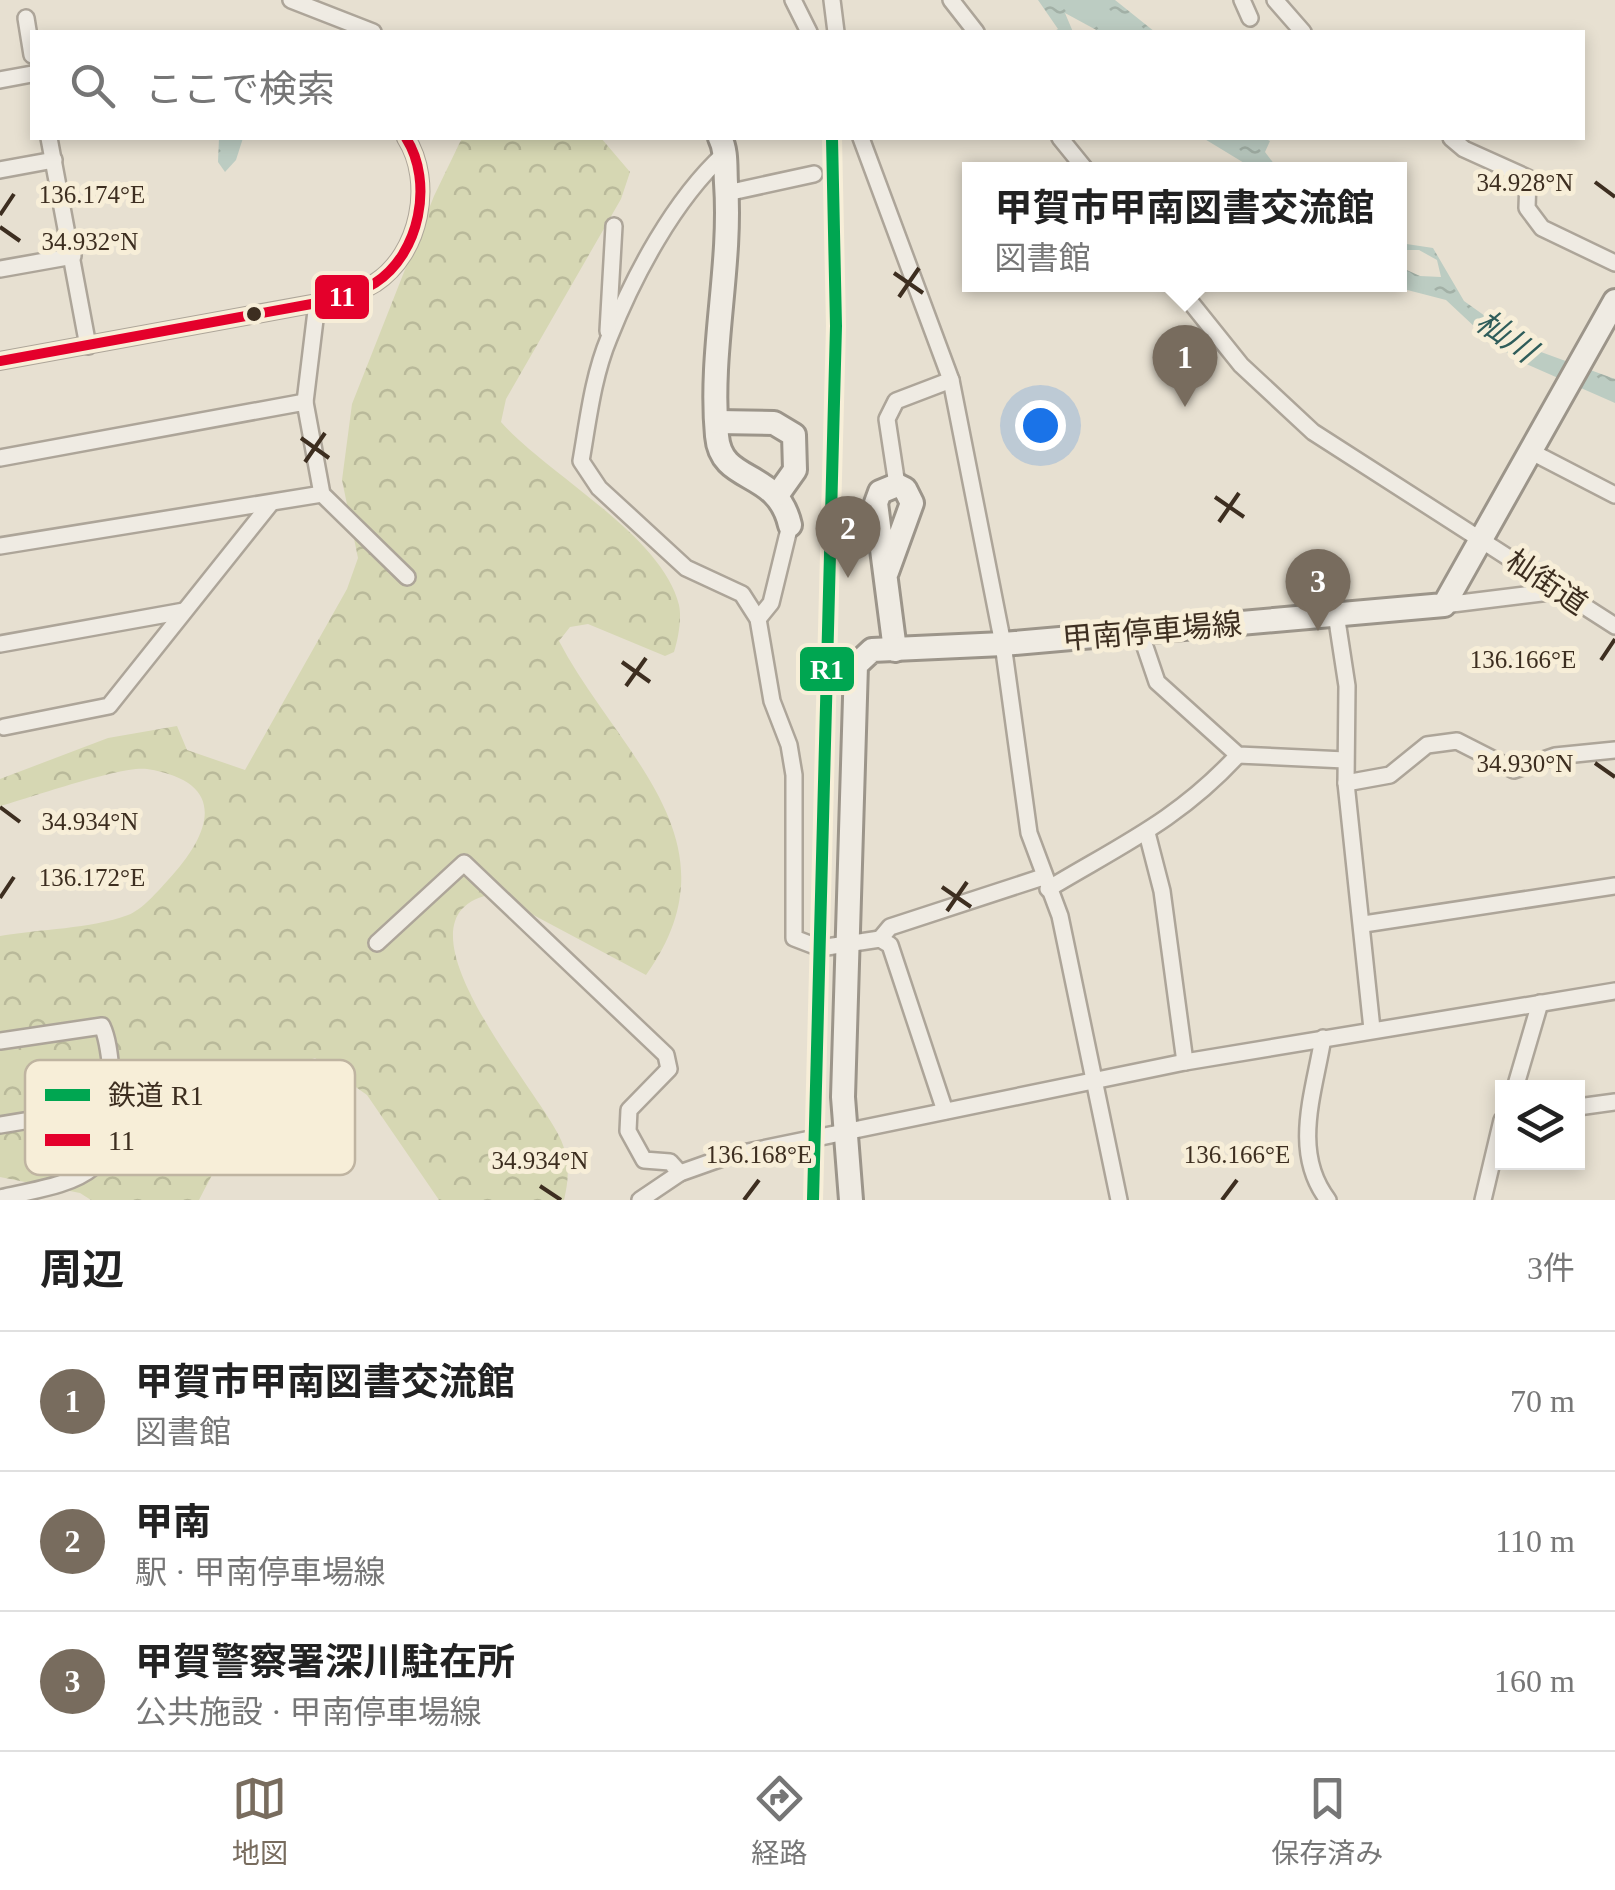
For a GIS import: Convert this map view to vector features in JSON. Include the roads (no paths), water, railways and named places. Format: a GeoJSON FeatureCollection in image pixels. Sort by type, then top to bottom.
{"type":"FeatureCollection","features":[{"type":"Feature","properties":{"kind":"street"},"geometry":{"type":"LineString","coordinates":[[291,0],[368,30]]}},
{"type":"Feature","properties":{"kind":"street"},"geometry":{"type":"LineString","coordinates":[[793,0],[808,30]]}},
{"type":"Feature","properties":{"kind":"street"},"geometry":{"type":"LineString","coordinates":[[832,0],[836,30]]}},
{"type":"Feature","properties":{"kind":"street"},"geometry":{"type":"LineString","coordinates":[[951,0],[974,30]]}},
{"type":"Feature","properties":{"kind":"street"},"geometry":{"type":"LineString","coordinates":[[1242,0],[1250,18]]}},
{"type":"Feature","properties":{"kind":"street"},"geometry":{"type":"LineString","coordinates":[[1275,0],[1301,30]]}},
{"type":"Feature","properties":{"kind":"street"},"geometry":{"type":"LineString","coordinates":[[26,18],[30,43]]}},
{"type":"Feature","properties":{"kind":"street"},"geometry":{"type":"LineString","coordinates":[[0,80],[30,74]]}},
{"type":"Feature","properties":{"kind":"street"},"geometry":{"type":"LineString","coordinates":[[49,140],[88,346]]}},
{"type":"Feature","properties":{"kind":"street"},"geometry":{"type":"LineString","coordinates":[[0,361],[317,303],[353,294],[376,282],[394,268],[406,248],[422,188],[407,140]]}},
{"type":"Feature","properties":{"kind":"street"},"geometry":{"type":"LineString","coordinates":[[863,140],[951,380],[1003,644],[1029,833],[1060,916],[1119,1200]]}},
{"type":"Feature","properties":{"kind":"street"},"geometry":{"type":"LineString","coordinates":[[1062,140],[1080,162]]}},
{"type":"Feature","properties":{"kind":"street"},"geometry":{"type":"LineString","coordinates":[[1453,140],[1464,150],[1528,178],[1526,208],[1542,228],[1615,263]]}},
{"type":"Feature","properties":{"kind":"street"},"geometry":{"type":"LineString","coordinates":[[722,146],[727,193],[717,422],[720,452],[731,466],[778,494],[790,525],[771,603],[758,619]]}},
{"type":"Feature","properties":{"kind":"street"},"geometry":{"type":"LineString","coordinates":[[608,340],[641,272],[722,146]]}},
{"type":"Feature","properties":{"kind":"street"},"geometry":{"type":"LineString","coordinates":[[0,170],[54,160]]}},
{"type":"Feature","properties":{"kind":"street"},"geometry":{"type":"LineString","coordinates":[[727,193],[814,174]]}},
{"type":"Feature","properties":{"kind":"street"},"geometry":{"type":"LineString","coordinates":[[614,226],[608,340],[581,460],[599,488],[686,568],[742,594],[758,619],[772,700],[789,745],[794,775],[794,938],[820,948],[880,939],[890,945],[945,1111]]}},
{"type":"Feature","properties":{"kind":"street"},"geometry":{"type":"LineString","coordinates":[[0,268],[73,256]]}},
{"type":"Feature","properties":{"kind":"street","name":"杣街道"},"geometry":{"type":"LineString","coordinates":[[1183,292],[1277,403],[1313,432],[1615,626]]}},
{"type":"Feature","properties":{"kind":"street"},"geometry":{"type":"LineString","coordinates":[[1444,604],[1615,301]]}},
{"type":"Feature","properties":{"kind":"street"},"geometry":{"type":"LineString","coordinates":[[317,303],[305,402],[322,494],[408,578]]}},
{"type":"Feature","properties":{"kind":"street"},"geometry":{"type":"LineString","coordinates":[[850,1200],[844,1136],[856,665],[883,650],[891,533],[876,503],[880,492],[896,485],[887,419],[896,401],[951,380]]}},
{"type":"Feature","properties":{"kind":"street"},"geometry":{"type":"LineString","coordinates":[[0,458],[305,402]]}},
{"type":"Feature","properties":{"kind":"street"},"geometry":{"type":"LineString","coordinates":[[717,422],[774,422],[794,434],[795,470],[778,494]]}},
{"type":"Feature","properties":{"kind":"street"},"geometry":{"type":"LineString","coordinates":[[1532,444],[1615,495]]}},
{"type":"Feature","properties":{"kind":"street"},"geometry":{"type":"LineString","coordinates":[[0,546],[322,494]]}},
{"type":"Feature","properties":{"kind":"street"},"geometry":{"type":"LineString","coordinates":[[4,727],[110,706],[271,503]]}},
{"type":"Feature","properties":{"kind":"street"},"geometry":{"type":"LineString","coordinates":[[1444,604],[1558,591]]}},
{"type":"Feature","properties":{"kind":"street","name":"甲南停車場線"},"geometry":{"type":"LineString","coordinates":[[883,650],[1003,644],[1444,604]]}},
{"type":"Feature","properties":{"kind":"street"},"geometry":{"type":"LineString","coordinates":[[0,644],[184,612]]}},
{"type":"Feature","properties":{"kind":"street"},"geometry":{"type":"LineString","coordinates":[[1336,614],[1347,686],[1344,760],[1372,1029]]}},
{"type":"Feature","properties":{"kind":"street"},"geometry":{"type":"LineString","coordinates":[[1140,632],[1157,682],[1238,756],[1344,760]]}},
{"type":"Feature","properties":{"kind":"street"},"geometry":{"type":"LineString","coordinates":[[1346,783],[1390,775],[1426,745],[1456,741],[1514,770],[1555,756],[1615,750]]}},
{"type":"Feature","properties":{"kind":"street"},"geometry":{"type":"LineString","coordinates":[[880,939],[890,927],[1045,883],[1148,833],[1200,797],[1238,756]]}},
{"type":"Feature","properties":{"kind":"street"},"geometry":{"type":"LineString","coordinates":[[1148,833],[1162,892],[1186,1062]]}},
{"type":"Feature","properties":{"kind":"street"},"geometry":{"type":"LineString","coordinates":[[378,943],[464,863],[666,1056],[669,1069],[629,1110],[628,1132],[644,1160],[670,1162],[680,1173]]}},
{"type":"Feature","properties":{"kind":"street"},"geometry":{"type":"LineString","coordinates":[[1364,924],[1615,886]]}},
{"type":"Feature","properties":{"kind":"street"},"geometry":{"type":"LineString","coordinates":[[640,1200],[680,1173],[728,1156],[844,1136],[945,1111],[1186,1062],[1615,991]]}},
{"type":"Feature","properties":{"kind":"street"},"geometry":{"type":"LineString","coordinates":[[1517,1080],[1540,1003]]}},
{"type":"Feature","properties":{"kind":"street"},"geometry":{"type":"LineString","coordinates":[[0,1041],[102,1026],[108,1060]]}},
{"type":"Feature","properties":{"kind":"street"},"geometry":{"type":"LineString","coordinates":[[1324,1038],[1306,1143],[1310,1175],[1328,1200]]}},
{"type":"Feature","properties":{"kind":"street"},"geometry":{"type":"LineString","coordinates":[[1585,1106],[1615,1102]]}},
{"type":"Feature","properties":{"kind":"street"},"geometry":{"type":"LineString","coordinates":[[0,1125],[25,1121]]}},
{"type":"Feature","properties":{"kind":"street"},"geometry":{"type":"LineString","coordinates":[[1482,1200],[1495,1148]]}},
{"type":"Feature","properties":{"kind":"street"},"geometry":{"type":"LineString","coordinates":[[0,1198],[86,1175]]}},
{"type":"Feature","properties":{"kind":"water"},"geometry":{"type":"Polygon","coordinates":[[[1038,0],[1115,0],[1152,30],[1096,30],[1065,13],[1072,30],[1058,29],[1038,0]]]}},
{"type":"Feature","properties":{"kind":"water"},"geometry":{"type":"Polygon","coordinates":[[[219,140],[242,140],[236,160],[225,172],[218,162],[219,140]]]}},
{"type":"Feature","properties":{"kind":"water"},"geometry":{"type":"Polygon","coordinates":[[[1206,140],[1270,141],[1265,152],[1273,162],[1242,162],[1206,140]]]}},
{"type":"Feature","properties":{"kind":"water","name":"杣川"},"geometry":{"type":"Polygon","coordinates":[[[1407,244],[1433,248],[1464,301],[1530,348],[1615,379],[1615,403],[1522,362],[1492,343],[1446,300],[1407,290],[1407,270],[1420,276],[1441,277],[1437,260],[1419,250],[1407,250],[1407,244]]]}},
{"type":"Feature","properties":{"kind":"rail line","name":"R1"},"geometry":{"type":"LineString","coordinates":[[813,1200],[836,326],[832,140]]}},
{"type":"Feature","properties":{"kind":"place","name":"甲賀市甲南図書交流館"},"geometry":{"type":"Point","coordinates":[1185,407]}},
{"type":"Feature","properties":{"kind":"place","name":"甲南"},"geometry":{"type":"Point","coordinates":[848,578]}},
{"type":"Feature","properties":{"kind":"place","name":"甲賀警察署深川駐在所"},"geometry":{"type":"Point","coordinates":[1318,631]}}]}
